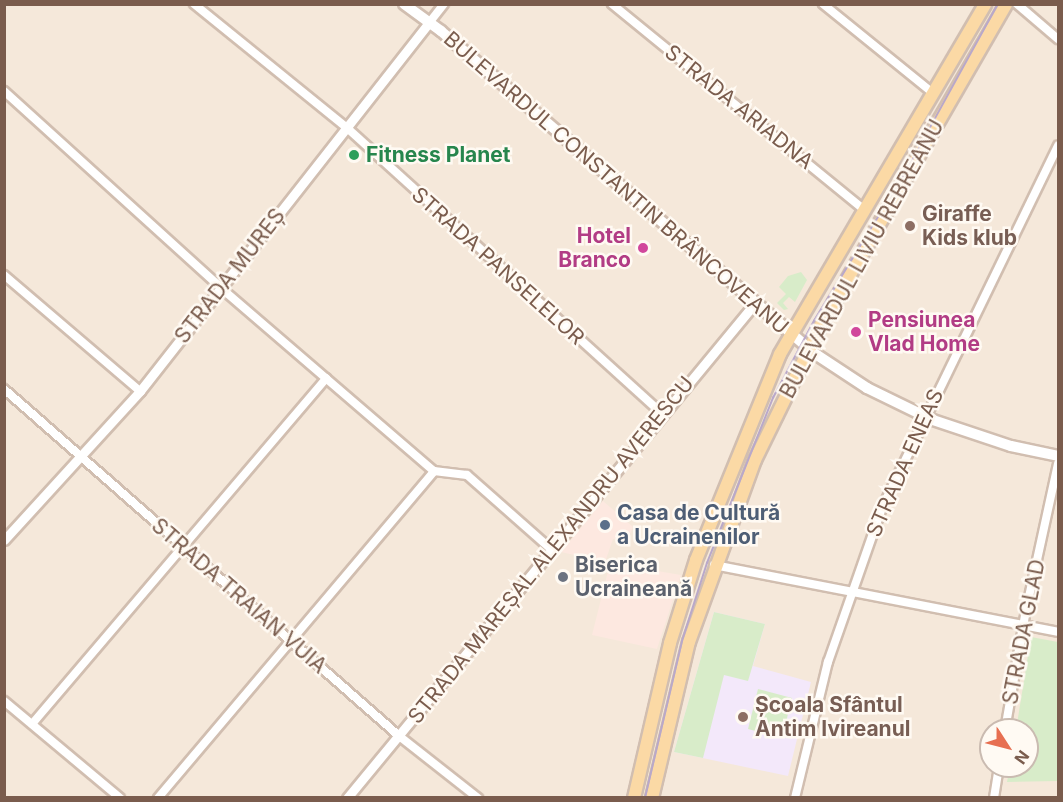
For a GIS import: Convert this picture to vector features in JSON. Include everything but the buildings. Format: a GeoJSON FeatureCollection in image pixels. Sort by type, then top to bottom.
{"type":"FeatureCollection","features":[{"type":"Feature","properties":{"kind":"main road","name":"BULEVARDUL CONSTANTIN BRÂNCOVEANU"},"geometry":{"type":"LineString","coordinates":[[404,4],[808,348],[867,388],[924,416],[992,441],[1059,456]]}},
{"type":"Feature","properties":{"kind":"main road","name":"BULEVARDUL LIVIU REBREANU"},"geometry":{"type":"LineString","coordinates":[[634,798],[667,654],[696,560],[790,333],[865,210],[985,4]]}},
{"type":"Feature","properties":{"kind":"main road","name":"BULEVARDUL LIVIU REBREANU"},"geometry":{"type":"LineString","coordinates":[[652,798],[686,652],[714,565],[755,460],[808,348],[1006,4]]}},
{"type":"Feature","properties":{"kind":"street","name":"STRADA PANSELELOR"},"geometry":{"type":"LineString","coordinates":[[194,4],[346,127],[662,414]]}},
{"type":"Feature","properties":{"kind":"street","name":"STRADA MUREȘ"},"geometry":{"type":"LineString","coordinates":[[5,539],[140,391],[444,4]]}},
{"type":"Feature","properties":{"kind":"street","name":"STRADA ARIADNA"},"geometry":{"type":"LineString","coordinates":[[612,4],[865,210]]}},
{"type":"Feature","properties":{"kind":"street"},"geometry":{"type":"LineString","coordinates":[[823,4],[933,93]]}},
{"type":"Feature","properties":{"kind":"street"},"geometry":{"type":"LineString","coordinates":[[1017,4],[1059,39]]}},
{"type":"Feature","properties":{"kind":"street"},"geometry":{"type":"LineString","coordinates":[[4,91],[221,288],[434,471],[467,475],[551,549]]}},
{"type":"Feature","properties":{"kind":"street","name":"STRADA ENEAS"},"geometry":{"type":"LineString","coordinates":[[795,798],[828,662],[849,593],[882,508],[924,416],[1059,145]]}},
{"type":"Feature","properties":{"kind":"street"},"geometry":{"type":"LineString","coordinates":[[4,275],[140,391]]}},
{"type":"Feature","properties":{"kind":"street","name":"STRADA MAREȘAL ALEXANDRU AVERESCU"},"geometry":{"type":"LineString","coordinates":[[346,798],[755,303]]}},
{"type":"Feature","properties":{"kind":"street"},"geometry":{"type":"LineString","coordinates":[[33,724],[326,378]]}},
{"type":"Feature","properties":{"kind":"street","name":"STRADA TRAIAN VUIA"},"geometry":{"type":"LineString","coordinates":[[4,389],[398,735],[478,798]]}},
{"type":"Feature","properties":{"kind":"street","name":"STRADA GLAD"},"geometry":{"type":"LineString","coordinates":[[1007,718],[1023,626],[1059,464]]}},
{"type":"Feature","properties":{"kind":"street"},"geometry":{"type":"LineString","coordinates":[[158,798],[434,471]]}},
{"type":"Feature","properties":{"kind":"street"},"geometry":{"type":"LineString","coordinates":[[714,565],[1059,632]]}},
{"type":"Feature","properties":{"kind":"street"},"geometry":{"type":"LineString","coordinates":[[4,701],[120,798]]}},
{"type":"Feature","properties":{"kind":"street"},"geometry":{"type":"LineString","coordinates":[[994,798],[997,778]]}},
{"type":"Feature","properties":{"kind":"shaded area"},"geometry":{"type":"Polygon","coordinates":[[[5,5],[1058,5],[1058,797],[5,798],[5,5]]]}},
{"type":"Feature","properties":{"kind":"shaded area"},"geometry":{"type":"Polygon","coordinates":[[[603,501],[633,527],[627,541],[613,539],[605,562],[561,552],[603,501]]]}},
{"type":"Feature","properties":{"kind":"shaded area"},"geometry":{"type":"Polygon","coordinates":[[[610,563],[681,575],[657,649],[592,635],[610,563]]]}},
{"type":"Feature","properties":{"kind":"shaded area","name":"Școala Sfântul Antim Ivireanul"},"geometry":{"type":"Polygon","coordinates":[[[714,612],[765,624],[753,666],[811,682],[788,776],[674,752],[714,612]]]}},
{"type":"Feature","properties":{"kind":"green space"},"geometry":{"type":"Polygon","coordinates":[[[801,272],[807,280],[795,302],[789,297],[783,303],[788,309],[784,310],[777,303],[786,294],[779,287],[788,276],[801,272]]]}},
{"type":"Feature","properties":{"kind":"green space"},"geometry":{"type":"Polygon","coordinates":[[[714,612],[765,624],[748,681],[724,675],[703,758],[674,752],[714,612]]]}},
{"type":"Feature","properties":{"kind":"green space"},"geometry":{"type":"Polygon","coordinates":[[[1031,637],[1058,642],[1058,781],[1007,782],[1008,778],[1039,778],[1039,718],[1018,718],[1031,637]]]}},
{"type":"Feature","properties":{"kind":"green space"},"geometry":{"type":"Polygon","coordinates":[[[758,689],[792,698],[782,738],[748,729],[758,689]]]}},
{"type":"Feature","properties":{"kind":"tram line"},"geometry":{"type":"LineString","coordinates":[[645,798],[682,641],[707,563],[773,398],[814,321],[905,173],[998,4]]}},
{"type":"Feature","properties":{"kind":"place","name":"Fitness Planet"},"geometry":{"type":"Point","coordinates":[354,155]}},
{"type":"Feature","properties":{"kind":"place","name":"Giraffe Kids klub"},"geometry":{"type":"Point","coordinates":[910,226]}},
{"type":"Feature","properties":{"kind":"place","name":"Hotel Branco"},"geometry":{"type":"Point","coordinates":[643,248]}},
{"type":"Feature","properties":{"kind":"place","name":"Pensiunea Vlad Home"},"geometry":{"type":"Point","coordinates":[856,332]}},
{"type":"Feature","properties":{"kind":"place","name":"Casa de Cultură a Ucrainenilor"},"geometry":{"type":"Point","coordinates":[605,525]}},
{"type":"Feature","properties":{"kind":"place","name":"Biserica Ucraineană"},"geometry":{"type":"Point","coordinates":[563,577]}},
{"type":"Feature","properties":{"kind":"place","name":"Școala Sfântul Antim Ivireanul"},"geometry":{"type":"Point","coordinates":[743,717]}}]}
